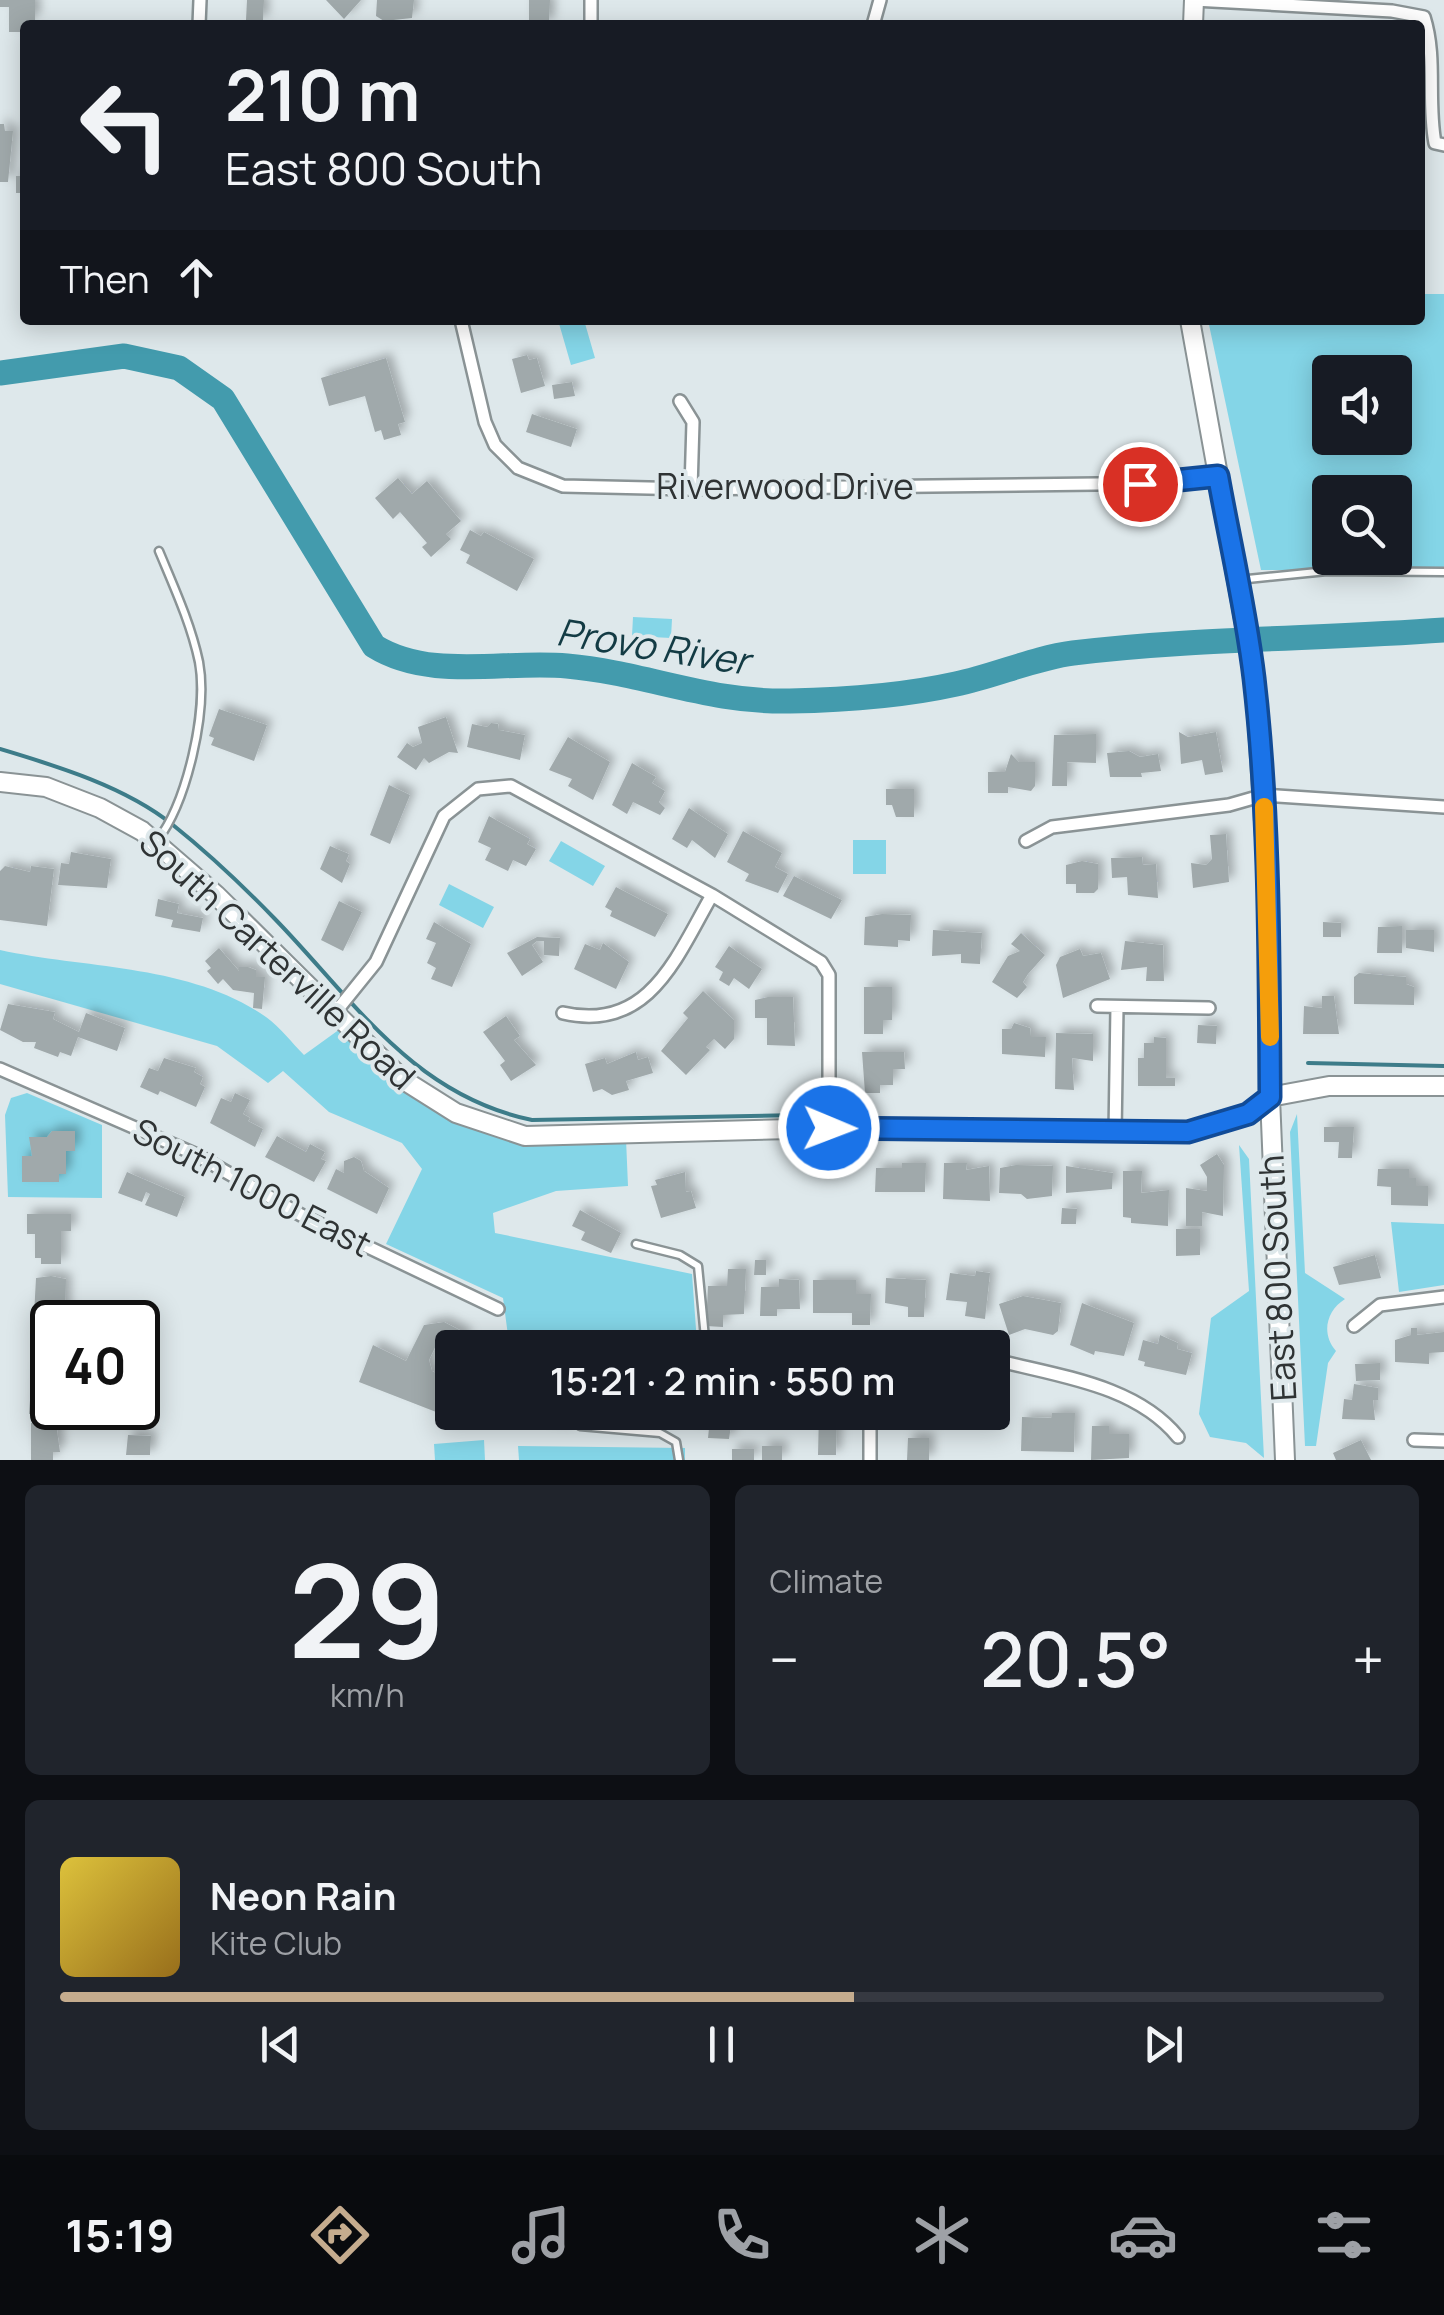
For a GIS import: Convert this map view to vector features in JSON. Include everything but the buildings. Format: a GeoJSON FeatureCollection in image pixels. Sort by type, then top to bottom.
{"type":"FeatureCollection","features":[{"type":"Feature","properties":{"kind":"street"},"geometry":{"type":"LineString","coordinates":[[1194,0],[1392,11],[1425,20]]}},
{"type":"Feature","properties":{"kind":"street"},"geometry":{"type":"LineString","coordinates":[[1425,20],[1432,43],[1430,118],[1439,144]]}},
{"type":"Feature","properties":{"kind":"street","name":"Riverwood Drive"},"geometry":{"type":"LineString","coordinates":[[462,325],[489,434],[518,468],[563,486],[691,489],[1177,483],[1218,476]]}},
{"type":"Feature","properties":{"kind":"street","name":"East 800 South"},"geometry":{"type":"LineString","coordinates":[[1191,325],[1246,617],[1264,795],[1270,1097],[1285,1460]]}},
{"type":"Feature","properties":{"kind":"street"},"geometry":{"type":"LineString","coordinates":[[680,401],[693,422],[691,489]]}},
{"type":"Feature","properties":{"kind":"street","name":"South Carterville Road"},"geometry":{"type":"LineString","coordinates":[[0,782],[46,787],[100,808],[156,842],[216,896],[371,1052],[428,1098],[456,1113],[525,1136],[829,1128],[1115,1134],[1202,1130],[1248,1114],[1270,1097],[1329,1086],[1444,1086]]}},
{"type":"Feature","properties":{"kind":"street"},"geometry":{"type":"LineString","coordinates":[[334,1014],[376,962],[444,816],[466,794],[499,785],[527,791],[818,959],[829,975],[829,1128]]}},
{"type":"Feature","properties":{"kind":"street"},"geometry":{"type":"LineString","coordinates":[[1026,840],[1052,827],[1229,805],[1264,795],[1444,807]]}},
{"type":"Feature","properties":{"kind":"street"},"geometry":{"type":"LineString","coordinates":[[564,1014],[606,1016],[642,1000],[665,977],[712,896]]}},
{"type":"Feature","properties":{"kind":"street"},"geometry":{"type":"LineString","coordinates":[[1097,1006],[1209,1008]]}},
{"type":"Feature","properties":{"kind":"street"},"geometry":{"type":"LineString","coordinates":[[1115,1134],[1117,1007]]}},
{"type":"Feature","properties":{"kind":"street"},"geometry":{"type":"LineString","coordinates":[[0,1085],[3,1070]]}},
{"type":"Feature","properties":{"kind":"street","name":"South 1000 East"},"geometry":{"type":"LineString","coordinates":[[3,1070],[194,1154],[300,1215],[498,1309]]}},
{"type":"Feature","properties":{"kind":"street"},"geometry":{"type":"LineString","coordinates":[[1354,1326],[1380,1306],[1444,1296]]}},
{"type":"Feature","properties":{"kind":"street"},"geometry":{"type":"LineString","coordinates":[[1010,1364],[1108,1389],[1159,1413],[1178,1437]]}},
{"type":"Feature","properties":{"kind":"street"},"geometry":{"type":"LineString","coordinates":[[870,1430],[870,1460]]}},
{"type":"Feature","properties":{"kind":"street"},"geometry":{"type":"LineString","coordinates":[[1414,1440],[1444,1441]]}},
{"type":"Feature","properties":{"kind":"lane"},"geometry":{"type":"LineString","coordinates":[[156,842],[179,809],[194,741],[200,674],[188,626],[159,551]]}},
{"type":"Feature","properties":{"kind":"lane"},"geometry":{"type":"LineString","coordinates":[[1237,580],[1327,571],[1444,572]]}},
{"type":"Feature","properties":{"kind":"lane"},"geometry":{"type":"LineString","coordinates":[[636,1244],[680,1255],[698,1266],[704,1330]]}},
{"type":"Feature","properties":{"kind":"lane"},"geometry":{"type":"LineString","coordinates":[[626,1430],[660,1433],[676,1442],[679,1460]]}},
{"type":"Feature","properties":{"kind":"shaded area"},"geometry":{"type":"Polygon","coordinates":[[[1425,294],[1444,294],[1444,570],[1412,570],[1412,475],[1312,475],[1312,570],[1261,570],[1209,325],[1425,325],[1425,294]]]}},
{"type":"Feature","properties":{"kind":"shaded area"},"geometry":{"type":"Polygon","coordinates":[[[559,325],[585,325],[595,358],[571,365],[559,325]]]}},
{"type":"Feature","properties":{"kind":"shaded area"},"geometry":{"type":"Polygon","coordinates":[[[633,617],[672,619],[671,638],[632,636],[633,617]]]}},
{"type":"Feature","properties":{"kind":"shaded area"},"geometry":{"type":"Polygon","coordinates":[[[853,840],[886,840],[886,874],[853,874],[853,840]]]}},
{"type":"Feature","properties":{"kind":"shaded area"},"geometry":{"type":"Polygon","coordinates":[[[561,841],[605,866],[593,886],[549,861],[561,841]]]}},
{"type":"Feature","properties":{"kind":"shaded area"},"geometry":{"type":"Polygon","coordinates":[[[449,884],[494,907],[483,928],[439,905],[449,884]]]}},
{"type":"Feature","properties":{"kind":"shaded area"},"geometry":{"type":"Polygon","coordinates":[[[0,950],[171,978],[205,987],[266,1017],[304,1055],[340,1029],[413,1096],[478,1131],[533,1140],[626,1139],[628,1186],[556,1191],[493,1213],[495,1233],[692,1274],[696,1330],[507,1330],[503,1298],[386,1244],[422,1169],[402,1143],[329,1112],[283,1071],[268,1083],[217,1046],[0,984],[0,950]]]}},
{"type":"Feature","properties":{"kind":"shaded area"},"geometry":{"type":"Polygon","coordinates":[[[27,1093],[102,1125],[102,1198],[8,1197],[5,1115],[11,1098],[27,1093]]]}},
{"type":"Feature","properties":{"kind":"shaded area"},"geometry":{"type":"Polygon","coordinates":[[[1297,1114],[1305,1273],[1345,1299],[1333,1310],[1328,1323],[1328,1337],[1336,1351],[1328,1363],[1316,1446],[1305,1446],[1290,1132],[1297,1114]]]}},
{"type":"Feature","properties":{"kind":"shaded area"},"geometry":{"type":"Polygon","coordinates":[[[1239,1145],[1249,1159],[1264,1458],[1246,1443],[1210,1437],[1199,1414],[1211,1318],[1249,1291],[1239,1145]]]}},
{"type":"Feature","properties":{"kind":"shaded area"},"geometry":{"type":"Polygon","coordinates":[[[1391,1222],[1444,1224],[1444,1285],[1399,1292],[1391,1222]]]}},
{"type":"Feature","properties":{"kind":"shaded area"},"geometry":{"type":"Polygon","coordinates":[[[484,1440],[485,1460],[435,1460],[434,1444],[484,1440]]]}},
{"type":"Feature","properties":{"kind":"shaded area"},"geometry":{"type":"Polygon","coordinates":[[[518,1446],[685,1448],[685,1460],[519,1460],[518,1446]]]}},
{"type":"Feature","properties":{"kind":"waterway","name":"Provo River"},"geometry":{"type":"LineString","coordinates":[[0,373],[124,356],[179,368],[223,399],[374,646],[419,663],[468,667],[567,666],[732,697],[811,700],[874,697],[936,688],[1073,653],[1165,644],[1444,630]]}},
{"type":"Feature","properties":{"kind":"waterway"},"geometry":{"type":"LineString","coordinates":[[0,749],[113,789],[173,825],[262,906],[388,1040],[452,1089],[490,1107],[532,1120],[801,1115]]}},
{"type":"Feature","properties":{"kind":"waterway"},"geometry":{"type":"LineString","coordinates":[[1308,1063],[1444,1066]]}},
{"type":"Feature","properties":{"kind":"slow traffic"},"geometry":{"type":"LineString","coordinates":[[1264,807],[1270,1037]]}},
{"type":"Feature","properties":{"kind":"route"},"geometry":{"type":"LineString","coordinates":[[829,1128],[1188,1132],[1248,1114],[1270,1097],[1268,884],[1258,718],[1246,617],[1218,476],[1140,484]]}}]}
